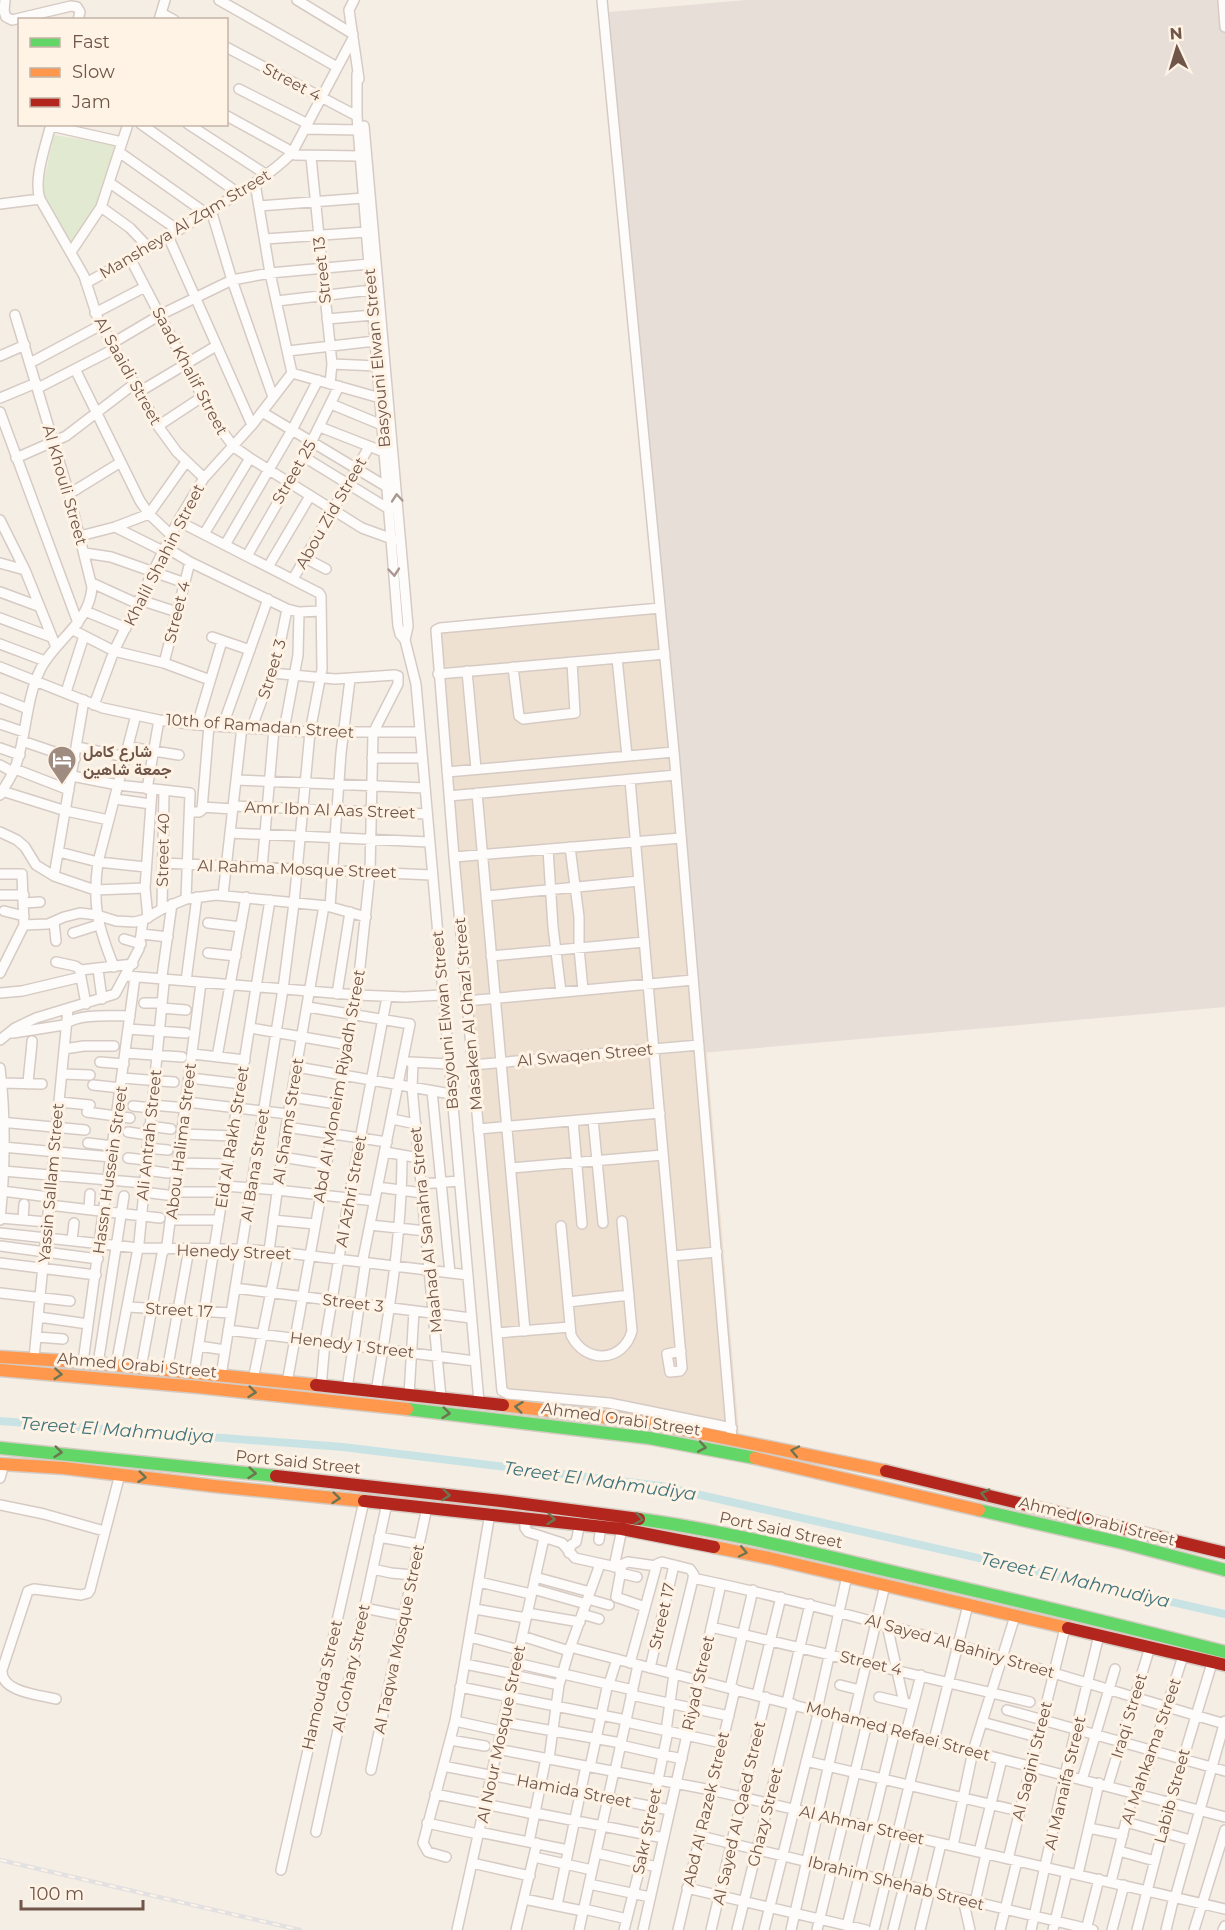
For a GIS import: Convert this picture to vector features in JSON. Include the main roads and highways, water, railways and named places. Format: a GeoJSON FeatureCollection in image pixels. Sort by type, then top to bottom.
{"type":"FeatureCollection","features":[{"type":"Feature","properties":{"kind":"main road","name":"Ahmed Orabi Street"},"geometry":{"type":"LineString","coordinates":[[0,1357],[116,1365],[441,1398],[732,1434],[1225,1553]]}},
{"type":"Feature","properties":{"kind":"main road","name":"Ahmed Orabi Street"},"geometry":{"type":"LineString","coordinates":[[0,1370],[166,1383],[477,1416],[649,1438],[801,1468],[1123,1543],[1225,1570]]}},
{"type":"Feature","properties":{"kind":"main road","name":"Port Said Street"},"geometry":{"type":"LineString","coordinates":[[0,1448],[501,1501],[666,1523],[814,1553],[1104,1621],[1225,1652]]}},
{"type":"Feature","properties":{"kind":"main road","name":"Port Said Street"},"geometry":{"type":"LineString","coordinates":[[2,1464],[525,1516],[622,1529],[848,1576],[1225,1665]]}},
{"type":"Feature","properties":{"kind":"waterway","name":"Tereet El Mahmudiya"},"geometry":{"type":"LineString","coordinates":[[0,1421],[343,1447],[661,1486],[1225,1614]]}},
{"type":"Feature","properties":{"kind":"railway"},"geometry":{"type":"LineString","coordinates":[[0,1860],[300,1930]]}},
{"type":"Feature","properties":{"kind":"place","name":"شارع كامل جمعة شاهين"},"geometry":{"type":"Point","coordinates":[62,786]}}]}
